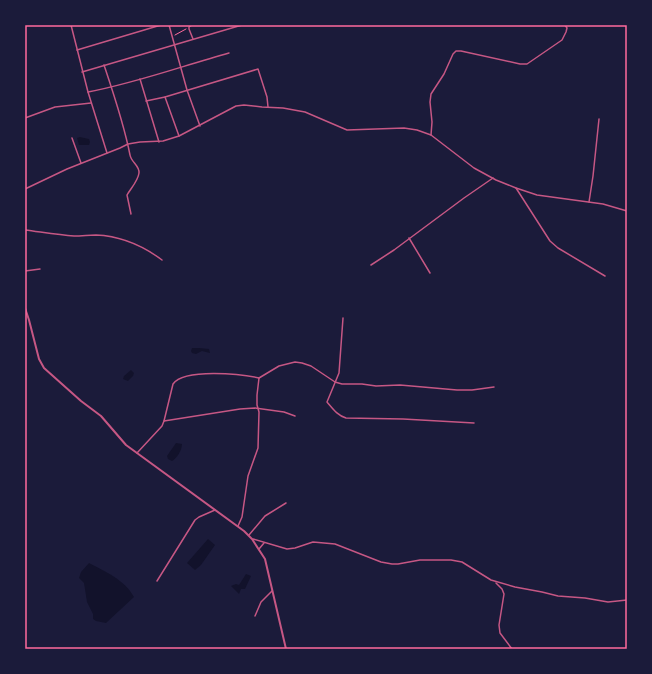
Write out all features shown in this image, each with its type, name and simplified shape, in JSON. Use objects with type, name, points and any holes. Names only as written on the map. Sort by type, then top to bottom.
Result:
[{"type":"street","points":[[71,25],[82,72],[107,153]]},
{"type":"street","points":[[77,50],[161,25]]},
{"type":"street","points":[[169,25],[187,90],[200,126]]},
{"type":"street","points":[[192,25],[189,29],[194,39]]},
{"type":"street","points":[[82,72],[242,25]]},
{"type":"street","points":[[431,135],[431,94],[456,51],[520,64],[527,64],[562,40],[567,28],[565,25]]},
{"type":"street","points":[[88,92],[112,87],[229,52]]},
{"type":"street","points":[[104,65],[112,87],[131,159],[138,167],[139,171],[136,180],[127,195],[131,214]]},
{"type":"street","points":[[146,101],[165,97],[258,70],[267,97],[268,107]]},
{"type":"street","points":[[140,79],[159,142]]},
{"type":"street","points":[[165,97],[179,136]]},
{"type":"street","points":[[25,118],[55,107],[91,103]]},
{"type":"street","points":[[25,189],[67,169],[128,144],[140,142],[159,142],[179,136],[236,106],[244,105],[283,108],[305,112],[347,130],[404,128],[417,130],[431,135],[465,163],[516,188],[537,195],[603,204],[627,211]]},
{"type":"street","points":[[589,202],[598,119]]},
{"type":"street","points":[[72,138],[81,163]]},
{"type":"street","points":[[371,265],[493,178]]},
{"type":"street","points":[[516,188],[550,241],[558,248],[605,276]]},
{"type":"street","points":[[25,230],[76,236],[114,236],[148,249],[162,260]]},
{"type":"street","points":[[409,238],[430,273]]},
{"type":"street","points":[[25,271],[40,269]]},
{"type":"street","points":[[25,308],[28,314],[38,359],[44,368],[81,402],[101,416],[126,445],[238,526],[252,539],[265,559],[286,649]]},
{"type":"street","points":[[343,318],[339,373],[327,402],[334,411],[346,418],[390,418],[474,423]]},
{"type":"street","points":[[137,453],[162,426],[173,384],[176,380],[201,373],[248,375],[259,378],[279,366],[295,362],[311,366],[334,382],[342,384],[376,386],[400,385],[457,390],[472,390],[494,387]]},
{"type":"street","points":[[238,526],[242,517],[248,476],[258,448],[257,395],[259,378]]},
{"type":"street","points":[[164,421],[240,409],[258,409],[284,412],[295,416]]},
{"type":"street","points":[[249,536],[265,516],[286,503]]},
{"type":"street","points":[[157,581],[195,520],[215,510]]},
{"type":"street","points":[[252,539],[287,549],[313,542],[335,544],[381,562],[398,564],[420,560],[451,560],[462,562],[495,581],[515,587],[558,596],[585,598],[608,602],[627,600]]},
{"type":"street","points":[[259,549],[264,543]]},
{"type":"street","points":[[495,581],[502,589],[504,594],[499,625],[500,633],[512,649]]},
{"type":"street","points":[[255,616],[261,602],[272,591]]},
{"type":"path","points":[[173,36],[190,27]]},
{"type":"shaded area","points":[[80,137],[89,139],[89,145],[79,145],[77,138]]},
{"type":"shaded area","points":[[192,348],[209,349],[210,353],[202,351],[196,354],[192,353]]},
{"type":"shaded area","points":[[131,370],[134,373],[133,376],[128,381],[123,379],[124,376]]},
{"type":"shaded area","points":[[176,443],[182,444],[182,446],[179,454],[172,461],[168,459],[167,456]]},
{"type":"shaded area","points":[[208,539],[215,545],[201,565],[195,570],[187,563]]},
{"type":"shaded area","points":[[89,563],[120,581],[126,586],[134,597],[106,623],[93,619],[93,614],[87,602],[84,583],[79,578],[81,572]]},
{"type":"shaded area","points":[[246,574],[251,576],[245,589],[241,589],[239,594],[231,586],[236,584],[239,585]]}]
